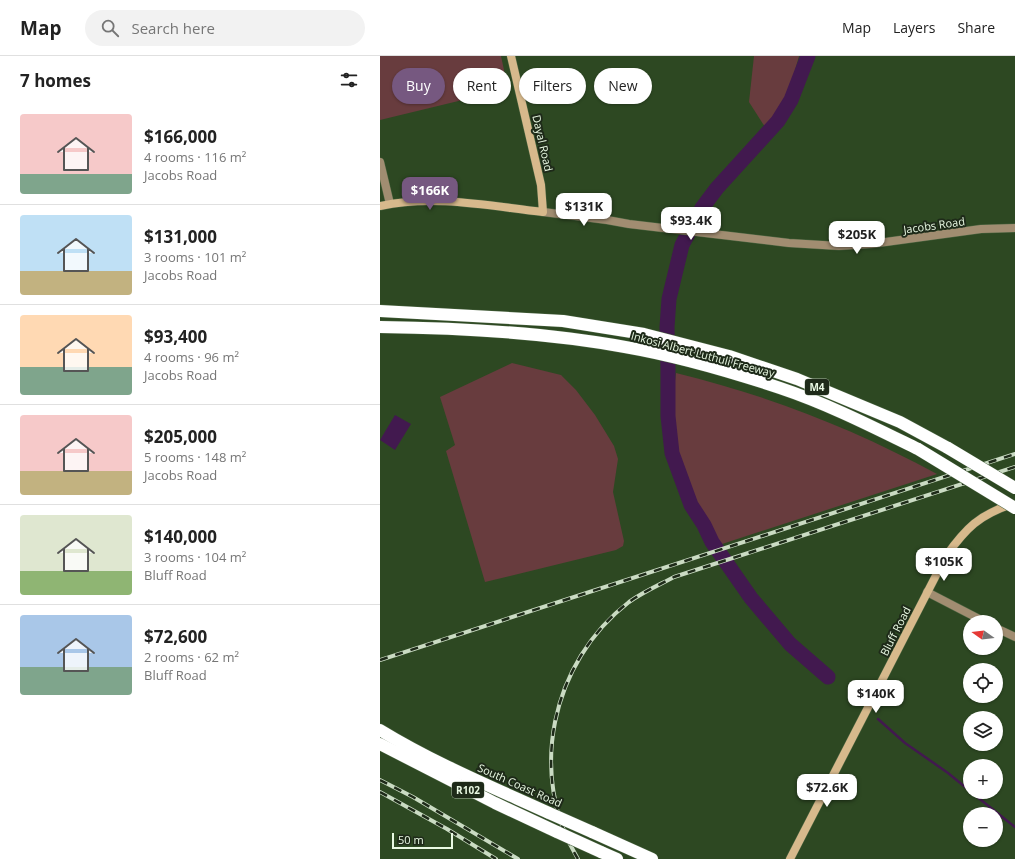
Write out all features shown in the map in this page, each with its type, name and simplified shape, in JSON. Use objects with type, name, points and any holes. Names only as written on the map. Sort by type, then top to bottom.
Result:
[{"type":"highway","name":"Inkosi Albert Luthuli Freeway","points":[[380,309],[405,312],[562,321],[644,334],[680,342],[729,356],[797,379],[900,422],[948,448],[1015,488]]},
{"type":"highway","name":"Inkosi Albert Luthuli Freeway","points":[[380,327],[483,331],[561,337],[625,347],[679,359],[780,388],[828,407],[918,449],[1015,508]]},
{"type":"highway","name":"South Coast Road","points":[[380,730],[444,765],[652,859]]},
{"type":"highway","name":"R102","points":[[380,744],[495,804],[617,859]]},
{"type":"main road","name":"Dayal Road","points":[[511,56],[541,185],[543,212]]},
{"type":"main road","name":"Jacobs Road","points":[[380,206],[410,201],[448,201],[543,212]]},
{"type":"main road","name":"Bluff Road","points":[[790,859],[946,556],[957,540],[968,528],[981,518],[1015,503]]},
{"type":"street","points":[[380,162],[390,204]]},
{"type":"street","name":"Jacobs Road","points":[[543,212],[789,243],[839,246],[886,242],[981,229],[1015,228]]},
{"type":"street","points":[[927,592],[971,615]]},
{"type":"street","points":[[1003,631],[1015,637]]},
{"type":"shaded area","points":[[380,56],[501,56],[504,68],[453,68],[453,102],[380,120]]},
{"type":"shaded area","points":[[754,56],[799,56],[790,88],[779,109],[765,127],[749,102]]},
{"type":"shaded area","points":[[512,363],[561,375],[576,390],[595,415],[614,446],[618,459],[613,492],[624,541],[623,546],[616,550],[485,582],[446,451],[455,445],[440,397]]},
{"type":"shaded area","points":[[676,373],[744,392],[810,415],[874,442],[937,474],[719,545],[696,500],[679,452],[673,419],[673,396]]},
{"type":"shaded area","points":[[395,415],[411,424],[395,450],[380,440]]},
{"type":"waterway","points":[[808,56],[791,100],[778,121],[717,188],[702,208],[682,245],[669,299],[667,327],[668,416],[672,453],[691,505],[704,525],[712,542],[751,598],[790,644],[828,677]]},
{"type":"waterway","points":[[878,719],[905,743],[963,785]]},
{"type":"waterway","points":[[980,799],[1015,827]]},
{"type":"railway","points":[[380,660],[1015,454]]},
{"type":"railway","points":[[578,859],[562,826],[553,792],[551,757],[555,722],[565,688],[581,656],[602,627],[629,602],[674,577],[1015,467]]},
{"type":"railway","points":[[380,780],[413,797],[518,859]]},
{"type":"railway","points":[[380,792],[447,829],[496,859]]}]
